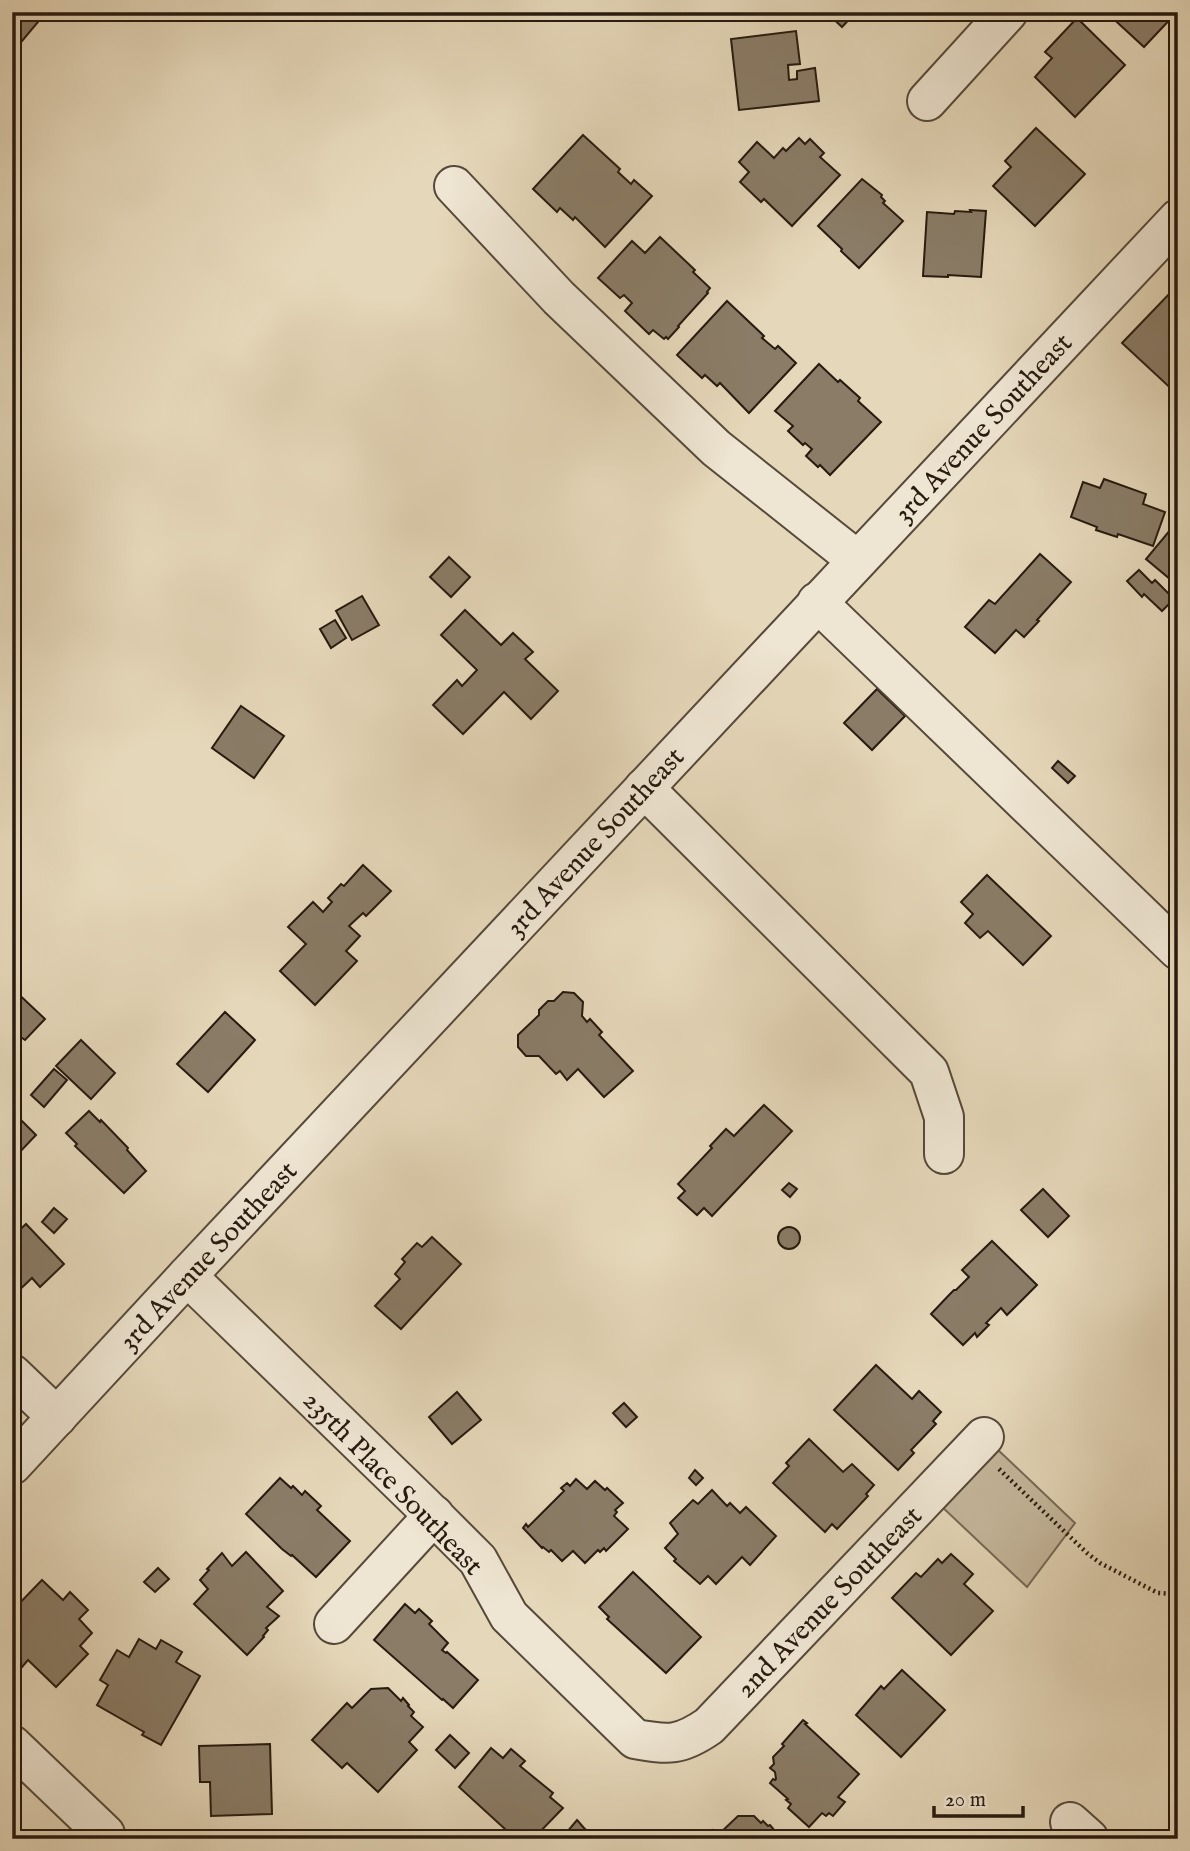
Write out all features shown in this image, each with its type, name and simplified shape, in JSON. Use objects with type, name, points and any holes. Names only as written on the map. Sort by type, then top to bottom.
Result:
[{"type":"street","points":[[927,101],[1008,12]]},
{"type":"street","points":[[454,186],[559,298],[716,448],[857,560]]},
{"type":"street","name":"3rd Avenue Southeast","points":[[12,1465],[1178,219]]},
{"type":"street","points":[[817,602],[1178,950]]},
{"type":"street","points":[[643,788],[929,1072],[944,1117],[944,1154]]},
{"type":"street","name":"235th Place Southeast","points":[[187,1276],[478,1560],[509,1616],[635,1739],[658,1743]]},
{"type":"street","points":[[12,1374],[57,1417]]},
{"type":"street","name":"2nd Avenue Southeast","points":[[658,1743],[691,1738],[709,1726],[980,1441]]},
{"type":"street","points":[[334,1624],[434,1515]]},
{"type":"street","points":[[12,1745],[105,1834]]},
{"type":"path","points":[[980,1441],[1087,1553],[1100,1563],[1158,1593],[1178,1594]]},
{"type":"shaded area","points":[[996,1448],[1075,1523],[1027,1587],[940,1505]]},
{"type":"building","points":[[12,12],[42,12],[36,19],[38,22],[12,53]]},
{"type":"building","points":[[826,12],[856,12],[842,27]]},
{"type":"building","points":[[1106,12],[1177,12],[1144,47]]},
{"type":"building","points":[[1077,18],[1125,65],[1075,117],[1035,77],[1052,58],[1045,52]]},
{"type":"building","points":[[796,31],[800,64],[788,65],[789,80],[797,79],[797,71],[815,68],[819,101],[739,110],[731,39]]},
{"type":"building","points":[[1036,128],[1085,174],[1035,226],[993,186],[1011,167],[1005,161]]},
{"type":"building","points":[[583,135],[620,169],[618,172],[631,184],[634,180],[652,196],[605,247],[575,217],[573,220],[560,208],[557,212],[533,189]]},
{"type":"building","points":[[799,138],[805,144],[810,139],[824,153],[820,157],[840,175],[792,226],[764,199],[761,202],[740,182],[749,172],[739,162],[757,142],[774,158],[783,148],[786,151]]},
{"type":"building","points":[[862,179],[882,195],[885,201],[883,203],[903,221],[859,268],[818,226]]},
{"type":"building","points":[[970,210],[986,211],[981,277],[923,276],[927,212],[954,214],[955,211],[971,212]]},
{"type":"building","points":[[660,237],[710,288],[668,339],[653,330],[649,334],[625,311],[632,303],[624,295],[620,298],[598,278],[632,241],[645,253]]},
{"type":"building","points":[[1173,290],[1178,295],[1178,395],[1122,343]]},
{"type":"building","points":[[727,301],[764,336],[762,338],[775,349],[778,346],[796,363],[749,413],[720,383],[717,386],[705,375],[702,378],[677,355]]},
{"type":"building","points":[[819,364],[860,398],[858,401],[881,422],[830,475],[806,456],[812,449],[805,443],[803,445],[788,431],[793,426],[775,411]]},
{"type":"building","points":[[1104,479],[1146,494],[1143,504],[1165,512],[1153,546],[1096,530],[1097,527],[1071,517],[1083,482],[1100,488]]},
{"type":"building","points":[[1171,529],[1178,535],[1178,570],[1170,579],[1146,559]]},
{"type":"building","points":[[1040,554],[1071,582],[1024,637],[1016,630],[995,653],[965,627],[989,600],[995,604]]},
{"type":"building","points":[[449,557],[470,577],[451,597],[430,577]]},
{"type":"building","points":[[1139,570],[1152,583],[1155,580],[1174,599],[1162,611],[1144,594],[1142,597],[1127,581]]},
{"type":"building","points":[[362,596],[379,625],[352,640],[336,611]]},
{"type":"building","points":[[465,610],[501,645],[513,633],[533,652],[525,659],[558,691],[531,719],[504,692],[463,734],[433,705],[457,680],[462,686],[477,670],[441,635]]},
{"type":"building","points":[[335,620],[346,638],[331,648],[320,629]]},
{"type":"building","points":[[877,689],[905,716],[872,750],[844,723]]},
{"type":"building","points":[[241,706],[284,736],[254,778],[212,748]]},
{"type":"building","points":[[1058,761],[1075,776],[1068,783],[1052,768]]},
{"type":"building","points":[[363,865],[391,891],[366,916],[363,913],[349,926],[360,936],[346,951],[357,961],[315,1005],[280,971],[306,944],[288,927],[313,902],[323,912],[332,902],[328,898],[341,884],[344,886]]},
{"type":"building","points":[[987,875],[1051,936],[1023,965],[988,931],[980,938],[965,923],[973,914],[961,902]]},
{"type":"building","points":[[12,988],[45,1019],[25,1040],[12,1031]]},
{"type":"building","points":[[563,992],[574,993],[583,1002],[582,1016],[587,1022],[590,1019],[602,1032],[599,1035],[633,1071],[604,1097],[578,1069],[567,1080],[560,1071],[556,1074],[539,1056],[526,1056],[518,1047],[518,1035],[539,1015],[539,1010],[548,1001],[554,1001]]},
{"type":"building","points":[[225,1012],[255,1040],[208,1092],[177,1064]]},
{"type":"building","points":[[81,1040],[115,1073],[91,1099],[56,1066]]},
{"type":"building","points":[[54,1069],[67,1080],[44,1107],[31,1095]]},
{"type":"building","points":[[764,1105],[792,1131],[712,1216],[704,1208],[697,1215],[678,1198],[685,1191],[678,1184],[726,1129],[734,1136]]},
{"type":"building","points":[[12,1111],[36,1135],[18,1154],[12,1149]]},
{"type":"building","points":[[89,1111],[128,1148],[146,1171],[124,1193],[75,1146],[77,1144],[66,1133]]},
{"type":"building","points":[[789,1183],[797,1189],[790,1197],[782,1190]]},
{"type":"building","points":[[1043,1189],[1069,1216],[1048,1237],[1021,1210]]},
{"type":"building","points":[[54,1208],[67,1219],[54,1233],[42,1222]]},
{"type":"building","points":[[26,1224],[64,1264],[40,1287],[32,1278],[12,1297],[12,1237]]},
{"type":"building","points":[[789,1227],[797,1230],[800,1238],[797,1246],[789,1249],[781,1246],[778,1238],[781,1230]]},
{"type":"building","points":[[432,1237],[461,1264],[401,1329],[375,1306],[400,1279],[395,1274],[405,1262],[402,1259],[417,1243],[422,1247]]},
{"type":"building","points":[[992,1241],[1037,1285],[1007,1315],[1001,1308],[977,1337],[975,1333],[963,1345],[931,1314],[969,1277],[962,1270]]},
{"type":"building","points":[[876,1365],[912,1399],[919,1391],[941,1412],[933,1421],[936,1424],[911,1450],[914,1453],[898,1470],[834,1410]]},
{"type":"building","points":[[457,1392],[481,1420],[452,1444],[429,1417]]},
{"type":"building","points":[[624,1403],[637,1417],[626,1427],[613,1413]]},
{"type":"building","points":[[809,1439],[843,1472],[852,1464],[874,1485],[866,1494],[868,1496],[837,1529],[832,1524],[825,1532],[773,1483],[789,1466],[786,1463]]},
{"type":"building","points":[[695,1470],[703,1478],[696,1485],[689,1478]]},
{"type":"building","points":[[280,1478],[302,1495],[305,1491],[321,1506],[317,1510],[350,1541],[316,1577],[246,1514]]},
{"type":"building","points":[[576,1479],[587,1489],[595,1481],[623,1503],[615,1510],[617,1512],[614,1516],[628,1529],[606,1551],[604,1548],[600,1552],[598,1550],[585,1563],[573,1551],[562,1561],[551,1550],[549,1552],[542,1548],[523,1528],[526,1524],[528,1527],[564,1491],[561,1488],[567,1483],[570,1486]]},
{"type":"building","points":[[712,1490],[727,1506],[730,1503],[740,1513],[746,1507],[776,1536],[750,1565],[742,1557],[716,1584],[708,1576],[700,1584],[674,1561],[676,1559],[665,1548],[678,1534],[670,1523],[693,1500],[698,1504]]},
{"type":"building","points":[[246,1552],[283,1591],[267,1607],[279,1616],[266,1628],[268,1630],[264,1637],[247,1655],[194,1604],[208,1589],[200,1580],[222,1553],[232,1566]]},
{"type":"building","points":[[951,1554],[973,1574],[964,1584],[993,1611],[951,1655],[892,1598],[916,1573],[921,1577],[938,1559],[942,1563]]},
{"type":"building","points":[[158,1568],[169,1579],[155,1592],[144,1582]]},
{"type":"building","points":[[633,1572],[701,1637],[666,1673],[607,1619],[609,1617],[599,1607]]},
{"type":"building","points":[[42,1580],[63,1600],[70,1592],[88,1610],[79,1619],[92,1633],[80,1646],[88,1654],[56,1687],[28,1660],[22,1667],[12,1658],[12,1611]]},
{"type":"building","points":[[405,1604],[415,1613],[419,1609],[432,1621],[429,1624],[448,1643],[442,1650],[478,1680],[453,1708],[374,1640]]},
{"type":"building","points":[[139,1639],[156,1649],[161,1640],[182,1652],[176,1662],[200,1676],[161,1745],[97,1705],[108,1685],[100,1680],[117,1650],[129,1657]]},
{"type":"building","points":[[902,1670],[945,1710],[901,1757],[856,1715],[881,1686],[884,1689]]},
{"type":"building","points":[[388,1688],[401,1701],[403,1698],[414,1712],[411,1716],[423,1727],[409,1742],[417,1750],[378,1792],[347,1763],[342,1768],[312,1740],[347,1703],[352,1708],[371,1689]]},
{"type":"building","points":[[803,1720],[859,1774],[838,1797],[845,1802],[833,1816],[822,1813],[809,1827],[788,1808],[791,1804],[786,1800],[788,1799],[770,1783],[776,1779],[775,1772],[770,1768],[774,1764],[773,1757]]},
{"type":"building","points":[[450,1735],[469,1753],[455,1768],[436,1750]]},
{"type":"building","points":[[270,1744],[272,1814],[211,1816],[210,1782],[200,1782],[199,1746]]},
{"type":"building","points":[[491,1748],[503,1758],[511,1749],[525,1761],[520,1766],[553,1793],[550,1797],[563,1808],[533,1839],[516,1839],[459,1787]]},
{"type":"building","points":[[738,1816],[754,1816],[761,1823],[763,1821],[770,1825],[779,1839],[704,1839],[713,1830],[718,1835]]},
{"type":"building","points":[[577,1820],[584,1828],[596,1839],[561,1839]]},
{"type":"building","points":[[216,1833],[302,1833],[302,1839],[216,1839]]}]
